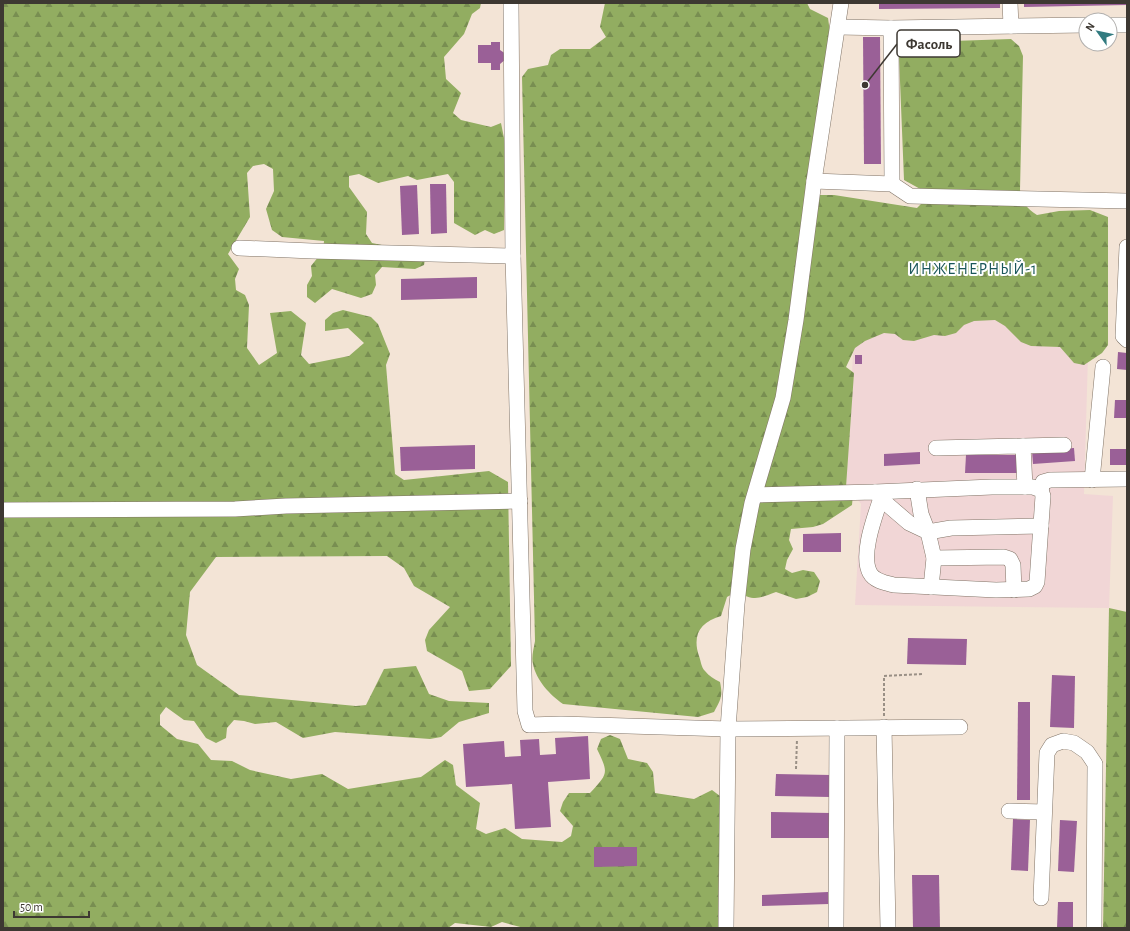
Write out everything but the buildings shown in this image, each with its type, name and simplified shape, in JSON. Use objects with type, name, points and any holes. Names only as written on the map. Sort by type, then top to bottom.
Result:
[{"type":"street","points":[[511,3],[513,256],[517,438],[525,711],[529,725],[561,724],[728,729],[960,727]]},
{"type":"street","points":[[726,928],[728,729],[737,604],[743,550],[752,503],[783,398],[796,320],[814,181],[841,3]]},
{"type":"street","points":[[1010,3],[1011,26]]},
{"type":"street","points":[[838,28],[1078,25]]},
{"type":"street","points":[[891,28],[892,184]]},
{"type":"street","points":[[814,181],[892,184],[910,196],[1127,201]]},
{"type":"street","points":[[1127,247],[1123,336],[1127,340]]},
{"type":"street","points":[[239,248],[513,256]]},
{"type":"street","points":[[1092,480],[1103,367]]},
{"type":"street","points":[[936,448],[1064,445]]},
{"type":"street","points":[[1023,446],[1025,487]]},
{"type":"street","points":[[878,495],[868,538],[867,564],[870,574],[878,580],[894,585],[996,590],[1029,590],[1035,586],[1036,582],[1043,496],[1041,490],[1043,482],[1127,479]]},
{"type":"street","points":[[755,495],[878,495],[918,489],[992,487],[1033,487],[1041,490]]},
{"type":"street","points":[[918,489],[921,514],[928,532],[934,558],[931,587]]},
{"type":"street","points":[[878,495],[910,523],[928,532],[951,528],[1041,526]]},
{"type":"street","points":[[3,510],[236,509],[286,506],[520,501]]},
{"type":"street","points":[[934,558],[1004,557],[1010,559],[1013,565],[1014,590]]},
{"type":"street","points":[[884,727],[888,928]]},
{"type":"street","points":[[836,928],[837,728]]},
{"type":"street","points":[[1042,898],[1047,753],[1052,745],[1063,741],[1074,743],[1087,752],[1095,764],[1094,928]]},
{"type":"street","points":[[1008,811],[1044,812]]},
{"type":"path","points":[[884,727],[884,676],[922,674]]},
{"type":"path","points":[[796,769],[797,728]]},
{"type":"shaded area","points":[[855,316],[1089,321],[1084,494],[1113,496],[1109,608],[855,605],[861,504],[846,485]]},
{"type":"green space","points":[[3,3],[481,3],[480,8],[472,14],[464,34],[444,57],[446,79],[461,93],[453,113],[461,120],[491,127],[501,123],[505,143],[504,230],[494,234],[485,230],[475,235],[454,223],[454,182],[448,174],[417,180],[408,176],[378,183],[359,174],[349,176],[349,187],[367,212],[366,234],[372,243],[426,254],[424,265],[415,269],[382,267],[375,275],[376,285],[372,294],[361,298],[332,289],[315,303],[307,297],[307,285],[312,276],[311,266],[323,251],[324,241],[282,237],[272,230],[266,209],[274,191],[273,169],[264,164],[253,166],[247,173],[250,217],[228,254],[239,269],[235,279],[236,290],[245,295],[249,305],[247,348],[259,365],[277,353],[270,313],[291,311],[306,323],[301,355],[309,364],[349,356],[364,343],[348,328],[325,331],[325,320],[333,313],[343,310],[371,317],[378,324],[390,354],[386,365],[395,474],[404,480],[489,471],[508,482],[511,666],[490,689],[469,691],[462,671],[427,651],[425,640],[429,630],[450,607],[414,586],[404,568],[387,556],[216,557],[190,592],[186,635],[197,665],[239,695],[356,706],[366,705],[384,669],[416,666],[429,694],[449,701],[489,703],[489,713],[459,722],[441,737],[430,739],[335,732],[303,738],[276,722],[255,724],[234,720],[227,728],[226,738],[216,743],[206,738],[194,721],[184,720],[166,707],[160,715],[160,725],[177,739],[198,744],[211,760],[232,761],[250,770],[291,779],[322,774],[348,789],[421,777],[445,760],[453,765],[456,785],[480,803],[476,829],[486,834],[505,828],[522,839],[562,842],[571,836],[573,826],[560,811],[563,802],[569,793],[590,793],[603,777],[605,773],[604,764],[597,749],[601,739],[610,735],[620,739],[628,759],[647,763],[653,772],[655,793],[694,799],[712,790],[720,796],[718,928],[524,928],[502,922],[491,927],[455,923],[448,928],[3,928]]},
{"type":"green space","points":[[605,3],[807,3],[810,9],[828,18],[831,39],[805,190],[813,195],[834,195],[917,208],[925,200],[922,190],[904,180],[899,56],[903,47],[923,42],[1011,39],[1019,46],[1023,56],[1020,190],[1024,202],[1030,210],[1037,215],[1059,211],[1090,210],[1108,217],[1108,345],[1102,353],[1084,365],[1074,363],[1060,347],[1031,346],[1021,342],[1005,326],[995,320],[974,321],[964,325],[956,333],[945,336],[934,335],[914,341],[903,340],[895,334],[884,333],[865,341],[855,348],[846,367],[854,373],[846,487],[853,494],[852,505],[823,524],[813,527],[791,529],[789,540],[793,549],[787,560],[785,569],[792,573],[803,570],[814,572],[820,581],[817,592],[807,597],[796,599],[776,592],[752,598],[736,592],[727,597],[721,616],[703,626],[697,636],[697,648],[703,668],[710,676],[720,682],[721,691],[720,700],[714,712],[698,717],[563,704],[549,692],[540,681],[532,661],[535,641],[522,77],[528,69],[548,65],[551,55],[560,49],[590,49],[606,37],[600,27]]},
{"type":"green space","points":[[1109,608],[1127,612],[1127,928],[1103,928]]},
{"type":"place","name":"Фасоль","points":[[865,85]]},
{"type":"district","name":"ИНЖЕНЕРНЫЙ-1","points":[[973,269]]}]
